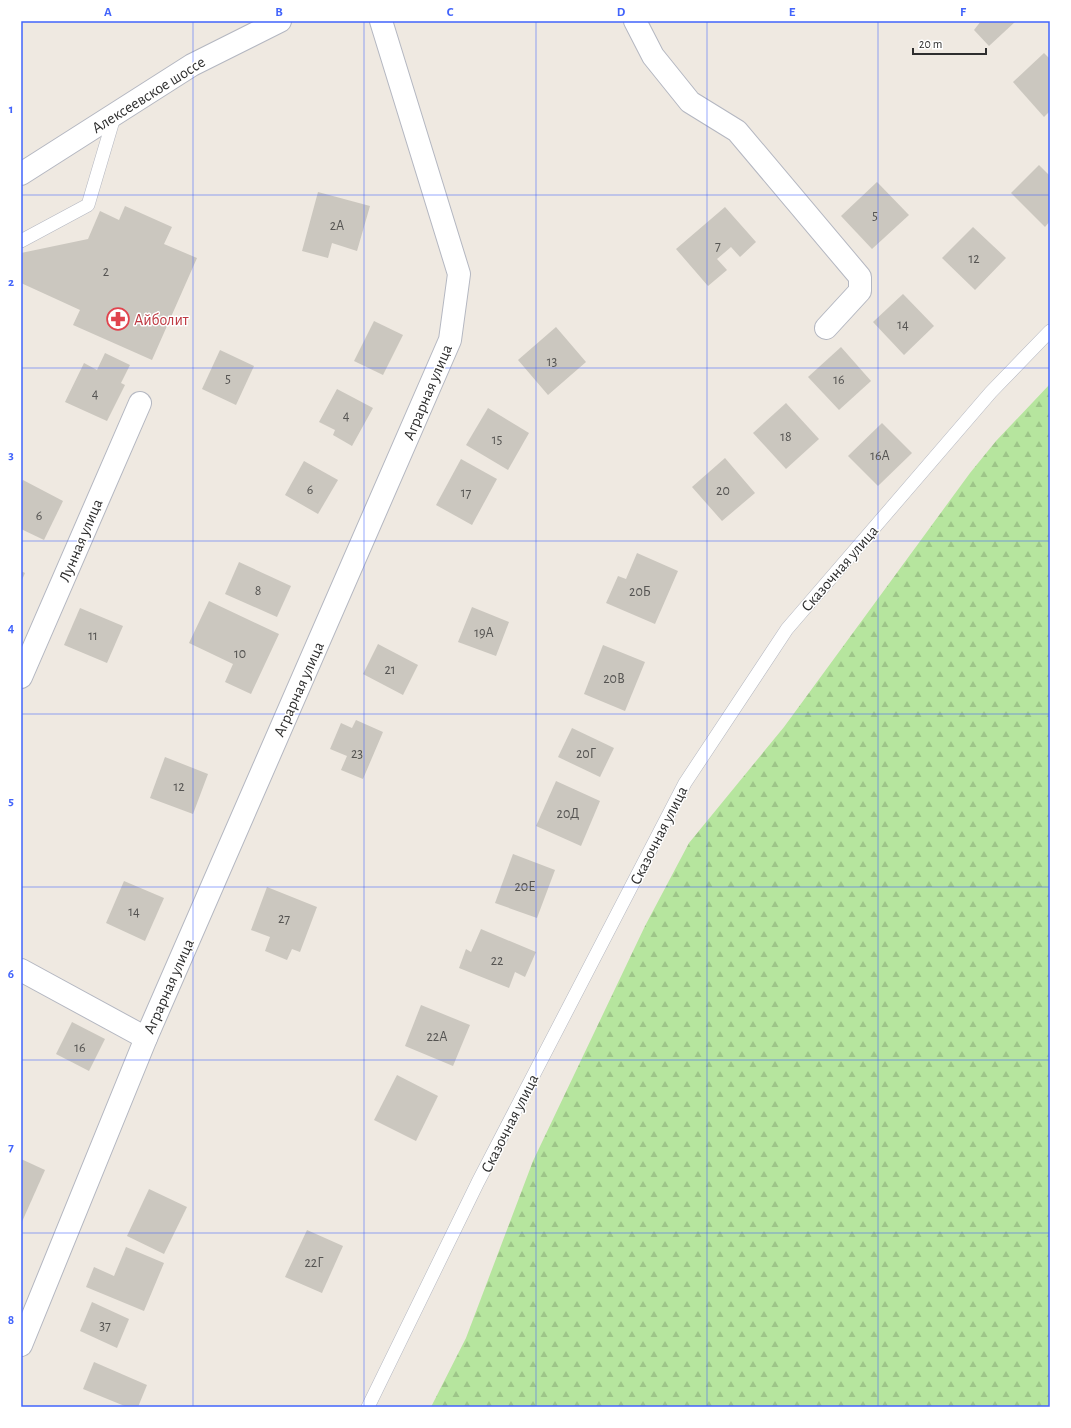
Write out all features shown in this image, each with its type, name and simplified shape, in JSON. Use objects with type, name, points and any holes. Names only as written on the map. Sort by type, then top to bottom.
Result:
[{"type":"street","name":"Алексеевское шоссе","points":[[21,174],[192,65],[280,21]]},
{"type":"street","name":"Аграрная улица","points":[[21,1345],[146,1038],[450,340],[459,274],[381,21]]},
{"type":"street","points":[[635,21],[653,56],[690,102],[737,131],[860,277],[860,291],[826,328]]},
{"type":"street","name":"Лунная улица","points":[[21,678],[140,402]]},
{"type":"street","points":[[21,970],[146,1038]]},
{"type":"lane","points":[[21,241],[88,205],[115,114]]},
{"type":"lane","name":"Сказочная улица","points":[[368,1407],[478,1182],[685,783],[787,629],[991,392],[1050,331]]},
{"type":"green space","points":[[1050,384],[1050,1407],[431,1407],[466,1338],[533,1161],[645,926],[689,843],[784,727],[970,473],[996,441]]},
{"type":"building","points":[[981,21],[1016,21],[989,46],[974,30]]},
{"type":"building","points":[[1044,53],[1050,59],[1050,111],[1044,117],[1013,82]]},
{"type":"building","points":[[1039,165],[1050,176],[1050,221],[1045,227],[1011,193]]},
{"type":"building","points":[[877,182],[909,215],[872,249],[841,216]]},
{"type":"building","points":[[318,192],[370,206],[357,251],[332,243],[328,258],[302,251]]},
{"type":"building","points":[[125,206],[172,227],[164,244],[197,258],[152,360],[73,325],[80,310],[21,283],[21,253],[88,239],[100,211],[119,220]]},
{"type":"building","points":[[725,207],[756,242],[740,257],[731,247],[717,259],[727,270],[708,286],[676,249]]},
{"type":"building","points":[[973,227],[1006,258],[975,290],[942,258]]},
{"type":"building","points":[[903,294],[934,326],[904,355],[873,322]]},
{"type":"building","points":[[374,321],[403,335],[383,375],[354,361]]},
{"type":"building","points":[[556,327],[586,362],[548,395],[518,360]]},
{"type":"building","points":[[841,347],[871,381],[839,410],[808,377]]},
{"type":"building","points":[[220,350],[254,366],[236,405],[202,389]]},
{"type":"building","points":[[105,353],[130,365],[121,383],[125,385],[107,421],[65,402],[84,363],[97,370]]},
{"type":"building","points":[[337,389],[373,408],[352,446],[333,435],[335,430],[319,422]]},
{"type":"building","points":[[786,403],[819,439],[786,469],[753,433]]},
{"type":"building","points":[[488,408],[529,433],[508,470],[466,445]]},
{"type":"building","points":[[882,423],[912,453],[878,486],[848,456]]},
{"type":"building","points":[[725,458],[755,493],[722,521],[692,487]]},
{"type":"building","points":[[461,459],[497,479],[472,525],[436,505]]},
{"type":"building","points":[[304,461],[338,480],[318,514],[285,495]]},
{"type":"building","points":[[23,480],[63,501],[44,540],[21,529],[21,485]]},
{"type":"building","points":[[637,553],[678,571],[655,624],[606,603],[618,576],[626,579]]},
{"type":"building","points":[[239,562],[291,586],[277,617],[225,594]]},
{"type":"building","points":[[21,571],[25,573],[21,582]]},
{"type":"building","points":[[209,601],[279,634],[251,694],[225,682],[233,664],[189,643]]},
{"type":"building","points":[[472,607],[509,622],[496,656],[458,642]]},
{"type":"building","points":[[80,608],[123,626],[107,663],[64,645]]},
{"type":"building","points":[[378,644],[418,665],[403,695],[363,674]]},
{"type":"building","points":[[603,645],[645,662],[625,711],[584,694]]},
{"type":"building","points":[[356,720],[383,732],[363,779],[341,770],[347,756],[330,749],[341,723],[352,728]]},
{"type":"building","points":[[572,728],[614,748],[600,777],[558,757]]},
{"type":"building","points":[[165,757],[208,774],[193,814],[150,798]]},
{"type":"building","points":[[556,781],[600,801],[581,846],[536,826]]},
{"type":"building","points":[[513,854],[555,870],[537,918],[495,903]]},
{"type":"building","points":[[124,881],[164,898],[145,941],[106,923]]},
{"type":"building","points":[[267,887],[317,907],[300,952],[292,949],[287,960],[265,951],[270,937],[251,930]]},
{"type":"building","points":[[481,929],[536,952],[525,977],[515,972],[509,988],[459,968],[466,949],[471,952]]},
{"type":"building","points":[[421,1005],[470,1025],[453,1066],[405,1046]]},
{"type":"building","points":[[72,1022],[105,1039],[89,1071],[56,1054]]},
{"type":"building","points":[[397,1075],[438,1096],[416,1141],[374,1120]]},
{"type":"building","points":[[21,1159],[45,1170],[21,1224]]},
{"type":"building","points":[[149,1189],[187,1207],[164,1254],[127,1236]]},
{"type":"building","points":[[307,1230],[343,1246],[322,1293],[285,1277]]},
{"type":"building","points":[[126,1247],[164,1263],[144,1311],[86,1287],[94,1267],[114,1276]]},
{"type":"building","points":[[92,1302],[129,1319],[117,1348],[80,1331]]},
{"type":"building","points":[[94,1362],[147,1385],[138,1407],[127,1407],[83,1389]]},
{"type":"place","name":"Айболит","points":[[118,319]]}]
